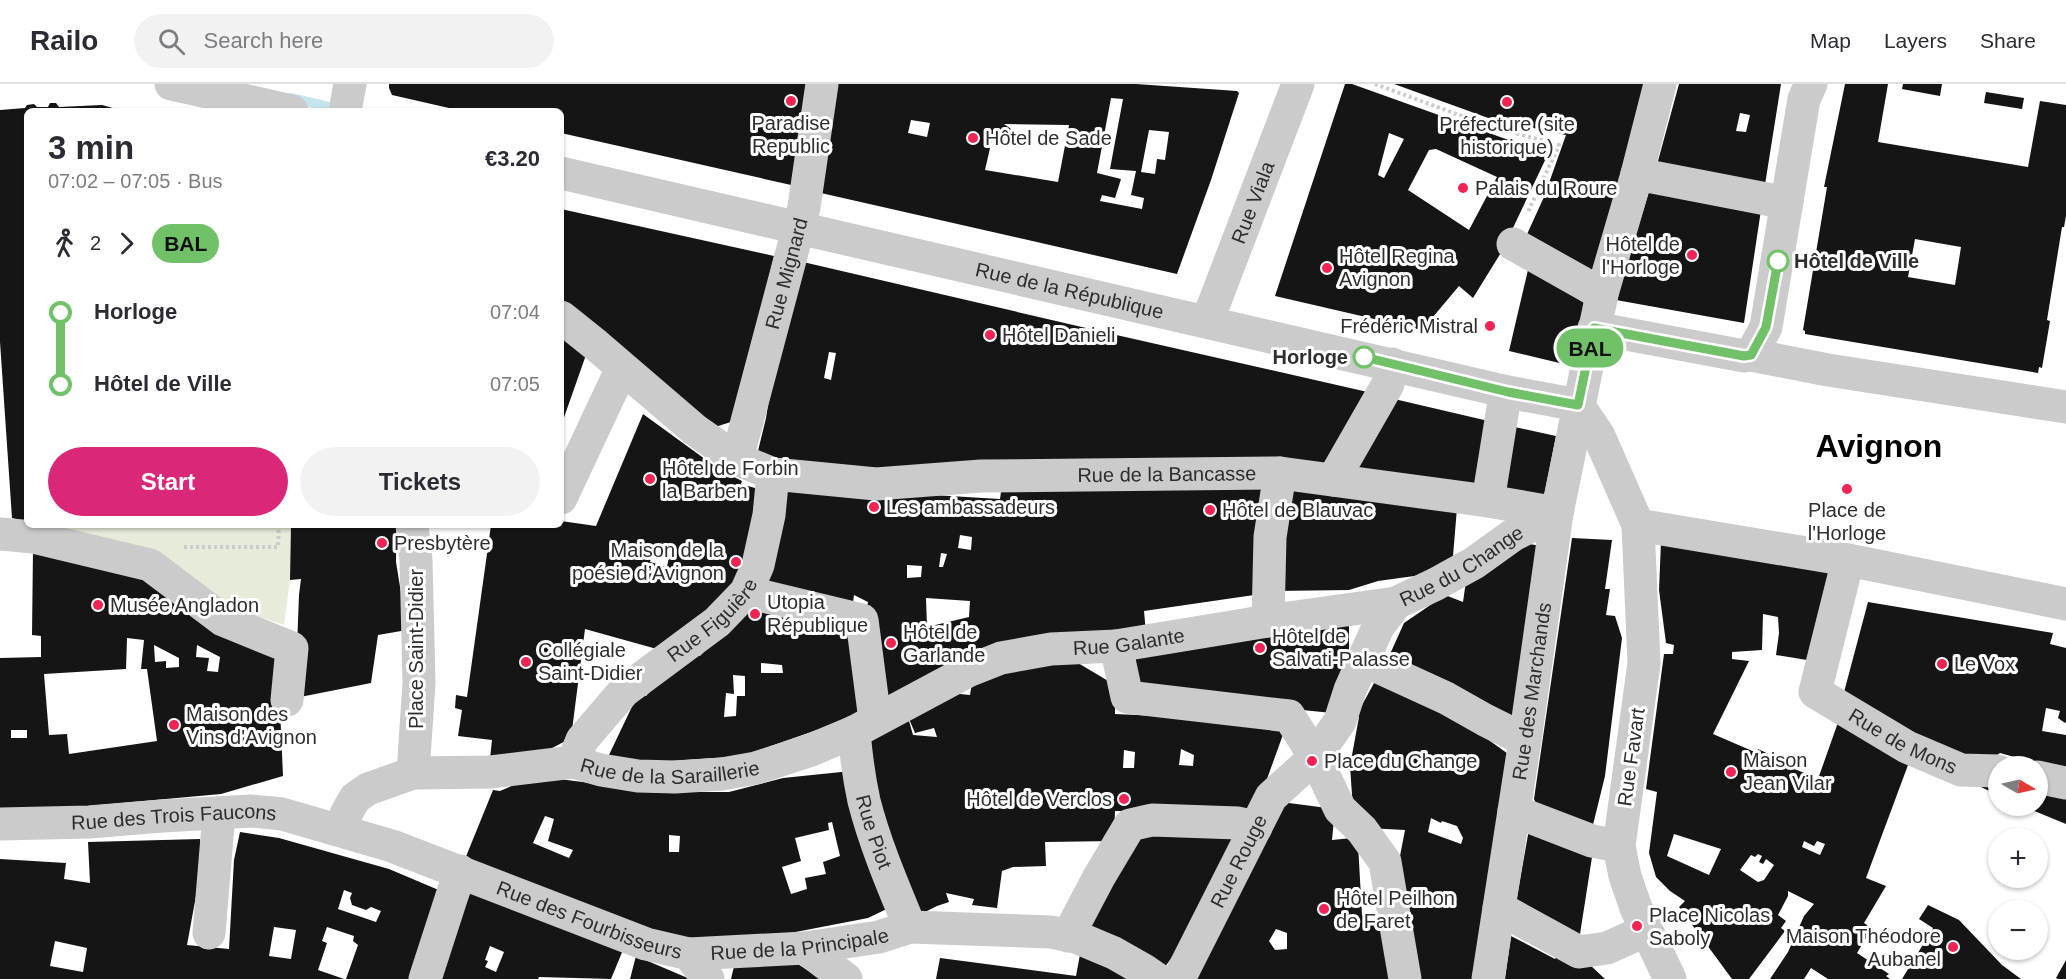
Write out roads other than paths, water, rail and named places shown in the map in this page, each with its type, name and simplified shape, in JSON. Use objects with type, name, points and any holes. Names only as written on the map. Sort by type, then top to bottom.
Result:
[{"type":"street","points":[[171,84],[279,108]]},
{"type":"street","points":[[346,108],[350,84]]},
{"type":"street","name":"Rue Mignard","points":[[737,459],[799,228],[822,84]]},
{"type":"street","name":"Rue Viala","points":[[1207,322],[1298,84]]},
{"type":"street","points":[[1660,84],[1602,294],[1578,405],[1599,436],[1638,525],[1846,570],[2066,604]]},
{"type":"street","points":[[1594,328],[1744,356],[1758,341],[1787,203],[1804,99],[1811,84]]},
{"type":"street","name":"Rue de la République","points":[[564,174],[1508,392],[1578,405]]},
{"type":"street","points":[[1637,174],[1787,203]]},
{"type":"street","points":[[1513,244],[1602,294]]},
{"type":"street","name":"Rue de la Bancasse","points":[[564,320],[695,430],[737,459],[773,474],[876,484],[981,476],[1280,473],[1488,501],[1557,513]]},
{"type":"street","points":[[1758,341],[1828,370],[2066,407]]},
{"type":"street","points":[[1334,480],[1388,384],[1392,364]]},
{"type":"street","points":[[564,492],[622,368]]},
{"type":"street","points":[[1488,501],[1503,408],[1508,392]]},
{"type":"street","name":"Rue des Marchands","points":[[1488,979],[1526,740],[1557,513],[1578,405]]},
{"type":"street","points":[[1268,621],[1270,537],[1280,473]]},
{"type":"street","name":"Rue Figuière","points":[[573,762],[582,740],[624,691],[717,622],[746,592],[758,565],[769,515],[773,474]]},
{"type":"street","name":"Rue du Change","points":[[1315,757],[1340,722],[1378,627],[1396,603],[1474,563],[1513,535],[1557,513]]},
{"type":"street","name":"Rue Favart","points":[[1638,525],[1644,663],[1619,846],[1625,876],[1636,908],[1670,979]]},
{"type":"street","name":"Place Saint-Didier","points":[[412,528],[416,560],[419,683],[413,773]]},
{"type":"street","points":[[0,534],[33,537],[150,565],[223,620],[292,648],[287,700]]},
{"type":"street","name":"Rue de Mons","points":[[1846,570],[1815,692],[1907,747],[1961,770],[1988,771]]},
{"type":"street","name":"Rue Piot","points":[[746,592],[862,620],[865,726],[858,767],[865,802],[891,880],[910,927]]},
{"type":"street","name":"Rue Galante","points":[[865,726],[968,671],[1001,658],[1051,649],[1116,646],[1396,603]]},
{"type":"street","points":[[1116,646],[1127,697],[1289,716],[1315,757],[1340,809],[1362,830],[1385,862],[1405,979]]},
{"type":"street","points":[[1363,660],[1446,698],[1526,740]]},
{"type":"street","name":"Rue de la Saraillerie","points":[[345,831],[346,814],[355,798],[368,789],[413,773],[491,772],[573,762],[601,770],[638,776],[675,777],[722,774],[756,768],[812,750],[865,726]]},
{"type":"street","name":"Rue Rouge","points":[[1179,979],[1271,797],[1315,757]]},
{"type":"street","points":[[2048,779],[2066,783]]},
{"type":"street","name":"Rue des Trois Faucons","points":[[0,824],[89,822],[251,811],[282,814],[345,831]]},
{"type":"street","points":[[1514,812],[1592,841],[1619,846]]},
{"type":"street","points":[[209,933],[219,813]]},
{"type":"street","points":[[1146,976],[1114,953],[1072,937],[1099,877],[1130,825],[1152,820],[1238,823],[1256,827]]},
{"type":"street","points":[[345,831],[460,871],[425,979]]},
{"type":"street","name":"Rue des Fourbisseurs","points":[[460,871],[699,967]]},
{"type":"street","points":[[1499,908],[1579,952],[1607,948],[1647,930]]},
{"type":"street","name":"Rue de la Principale","points":[[699,967],[879,937],[910,927],[1051,932],[1072,937]]},
{"type":"street","points":[[805,948],[846,979]]},
{"type":"waterway","points":[[291,98],[326,106]]},
{"type":"place","name":"Paradise Republic","points":[[791,101]]},
{"type":"place","name":"Préfecture (site historique)","points":[[1507,102]]},
{"type":"place","name":"Hôtel de Sade","points":[[973,138]]},
{"type":"place","name":"Palais du Roure","points":[[1463,188]]},
{"type":"place","name":"Hôtel de l'Horloge","points":[[1692,255]]},
{"type":"place","name":"Hôtel de Ville","points":[[1778,261]]},
{"type":"place","name":"Hôtel Regina Avignon","points":[[1327,268]]},
{"type":"place","name":"Frédéric Mistral","points":[[1490,326]]},
{"type":"place","name":"Hôtel Danieli","points":[[990,335]]},
{"type":"place","name":"Horloge","points":[[1364,357]]},
{"type":"place","name":"Hôtel de Forbin la Barben","points":[[650,479]]},
{"type":"place","name":"Place de l'Horloge","points":[[1847,489]]},
{"type":"place","name":"Les ambassadeurs","points":[[874,507]]},
{"type":"place","name":"Hôtel de Blauvac","points":[[1210,510]]},
{"type":"place","name":"Presbytère","points":[[382,543]]},
{"type":"place","name":"Maison de la poésie d’Avignon","points":[[736,562]]},
{"type":"place","name":"Musée Angladon","points":[[98,605]]},
{"type":"place","name":"Utopia République","points":[[755,614]]},
{"type":"place","name":"Hôtel de Garlande","points":[[891,643]]},
{"type":"place","name":"Hôtel de Salvati-Palasse","points":[[1260,648]]},
{"type":"place","name":"Collégiale Saint-Didier","points":[[526,662]]},
{"type":"place","name":"Le Vox","points":[[1942,664]]},
{"type":"place","name":"Maison des Vins d'Avignon","points":[[174,725]]},
{"type":"place","name":"Place du Change","points":[[1312,761]]},
{"type":"place","name":"Maison Jean Vilar","points":[[1731,772]]},
{"type":"place","name":"Hôtel de Verclos","points":[[1124,799]]},
{"type":"place","name":"Hôtel Peilhon de Faret","points":[[1324,909]]},
{"type":"place","name":"Place Nicolas Saboly","points":[[1637,926]]},
{"type":"place","name":"Maison Théodore Aubanel","points":[[1953,947]]},
{"type":"district","name":"Avignon","points":[[1879,446]]}]
